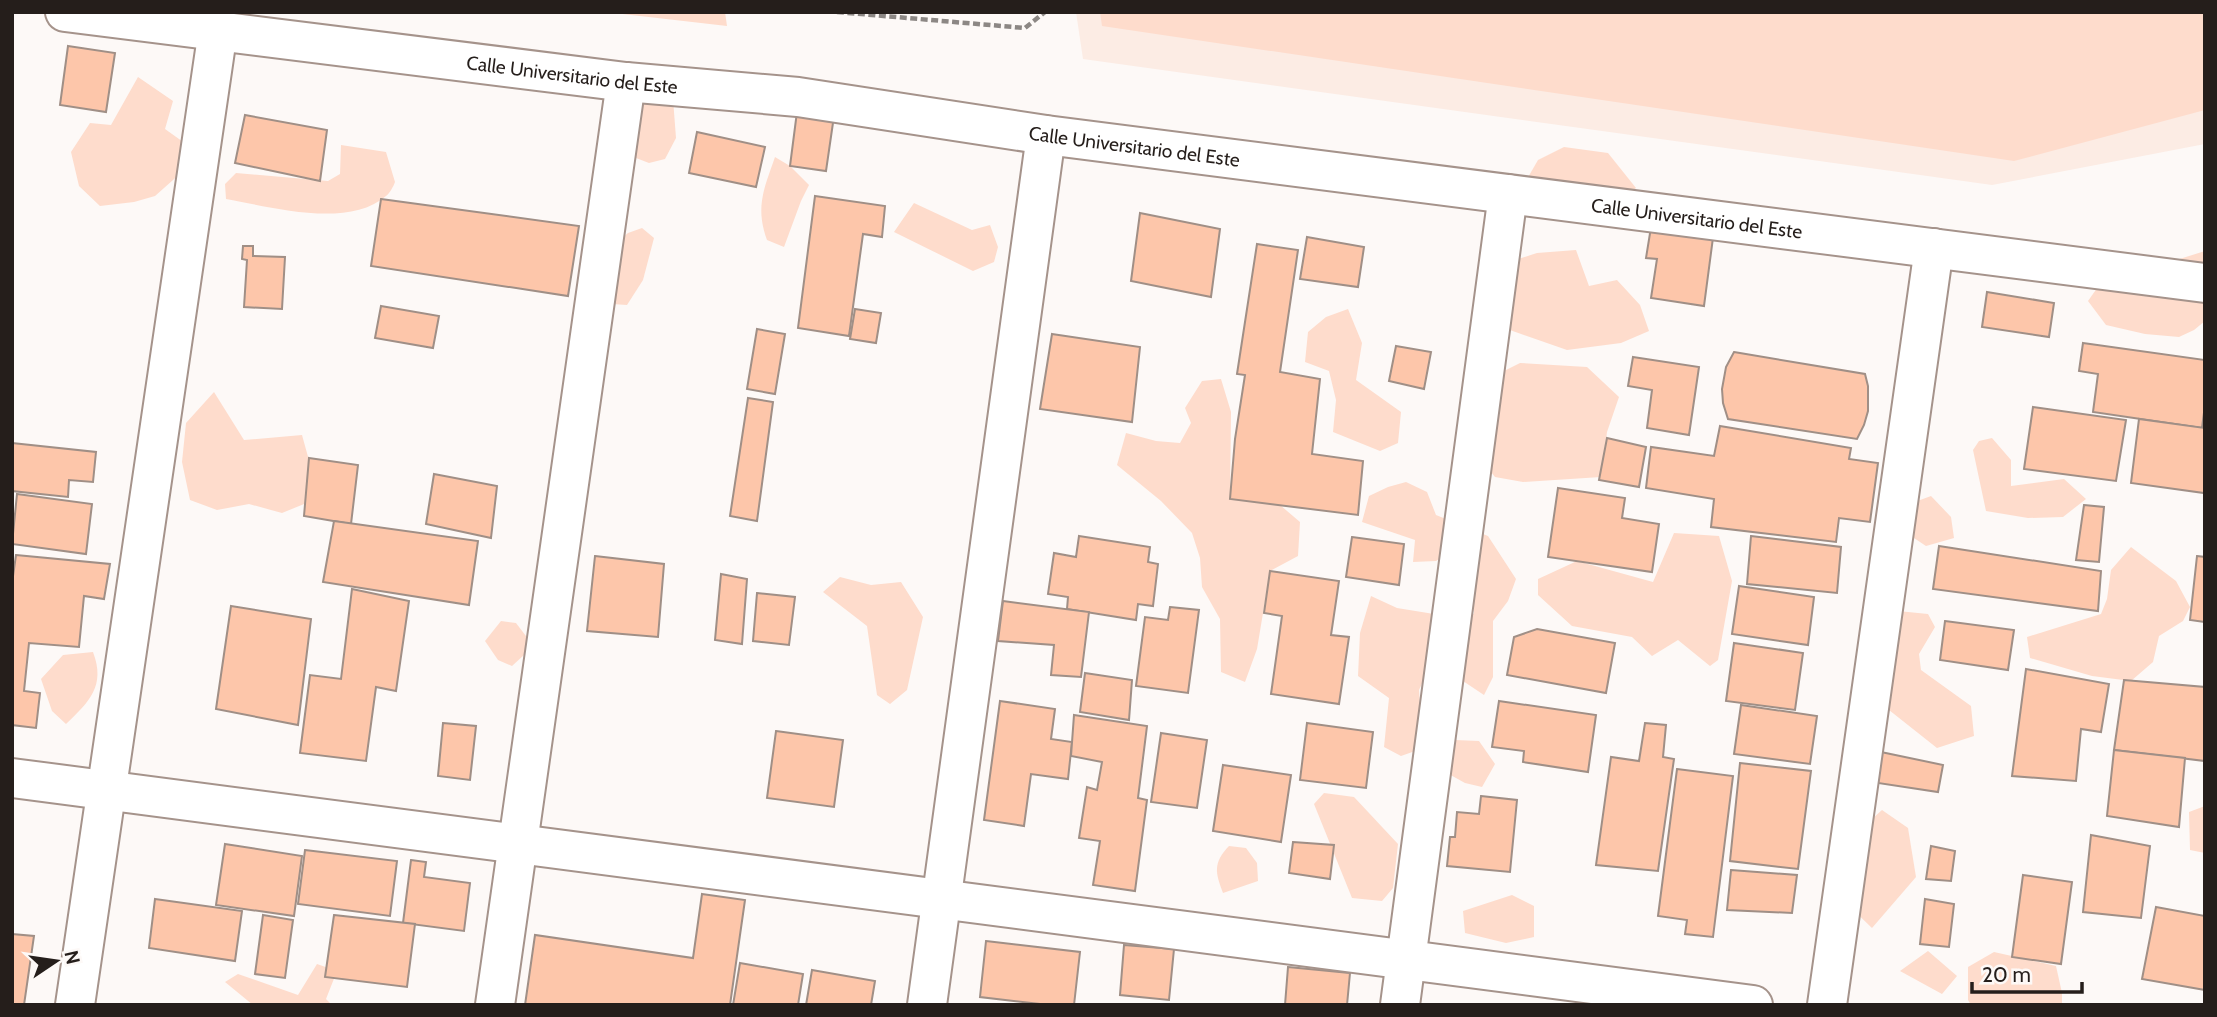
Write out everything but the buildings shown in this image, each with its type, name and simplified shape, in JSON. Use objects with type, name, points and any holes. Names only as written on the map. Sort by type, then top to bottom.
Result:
[{"type":"street","name":"Calle Universitario del Este","points":[[65,12],[626,82],[798,97],[1046,135],[2205,282]]},
{"type":"street","points":[[75,1005],[218,30]]},
{"type":"street","points":[[495,1005],[626,82]]},
{"type":"street","points":[[927,1005],[1046,135]]},
{"type":"street","points":[[1400,1005],[1508,194]]},
{"type":"street","points":[[1827,1005],[1934,248]]},
{"type":"street","points":[[12,778],[1753,1005]]},
{"type":"path","points":[[837,12],[1025,27],[1045,12]]},
{"type":"shaded area","points":[[605,12],[725,12],[727,26]]},
{"type":"shaded area","points":[[1076,12],[2205,12],[2205,144],[1992,185],[1083,59]]},
{"type":"shaded area","points":[[1100,12],[2205,12],[2205,110],[2014,161],[1102,26]]},
{"type":"shaded area","points":[[138,77],[173,101],[165,129],[186,144],[182,172],[155,196],[134,202],[100,206],[79,186],[71,152],[90,123],[111,125]]},
{"type":"shaded area","points":[[644,96],[673,99],[676,138],[665,159],[649,163],[636,158],[636,130]]},
{"type":"shaded area","points":[[341,145],[386,152],[395,182],[387,195],[370,206],[331,214],[286,210],[226,199],[225,184],[236,173],[328,181],[340,174]]},
{"type":"shaded area","points":[[1564,147],[1608,153],[1636,188],[1611,208],[1523,186],[1538,160]]},
{"type":"shaded area","points":[[775,157],[790,166],[809,185],[784,247],[767,240],[761,208]]},
{"type":"shaded area","points":[[914,203],[972,230],[990,225],[998,247],[994,262],[973,271],[894,232]]},
{"type":"shaded area","points":[[642,228],[654,238],[643,280],[627,305],[612,304],[616,243],[628,233]]},
{"type":"shaded area","points":[[1576,250],[1589,286],[1617,280],[1640,305],[1649,331],[1621,343],[1567,350],[1507,329],[1509,262],[1537,253]]},
{"type":"shaded area","points":[[2205,251],[2205,321],[2179,337],[2145,334],[2106,325],[2088,301],[2100,284]]},
{"type":"shaded area","points":[[1348,309],[1362,343],[1356,380],[1401,412],[1398,443],[1380,451],[1333,432],[1336,400],[1329,371],[1305,362],[1308,332],[1326,317]]},
{"type":"shaded area","points":[[1520,363],[1587,367],[1619,397],[1607,432],[1601,477],[1523,482],[1495,477],[1467,442],[1496,375]]},
{"type":"shaded area","points":[[1221,379],[1231,412],[1230,499],[1280,505],[1300,522],[1298,556],[1270,571],[1257,649],[1245,682],[1221,672],[1220,619],[1202,587],[1200,558],[1192,533],[1161,501],[1117,465],[1126,433],[1156,441],[1180,443],[1191,423],[1185,408],[1202,381]]},
{"type":"shaded area","points":[[214,392],[244,440],[302,435],[310,464],[309,502],[282,513],[249,504],[217,510],[190,500],[182,462],[186,423]]},
{"type":"shaded area","points":[[1992,438],[2011,460],[2011,486],[2064,479],[2086,499],[2063,517],[2028,518],[1986,511],[1973,450],[1979,441]]},
{"type":"shaded area","points":[[1406,482],[1427,492],[1436,515],[1488,536],[1516,579],[1508,601],[1493,621],[1493,677],[1484,695],[1463,681],[1457,635],[1474,613],[1469,571],[1452,551],[1436,561],[1413,562],[1415,540],[1362,522],[1369,496]]},
{"type":"shaded area","points":[[1931,496],[1951,517],[1954,538],[1926,546],[1902,530],[1912,503]]},
{"type":"shaded area","points":[[1674,533],[1719,536],[1732,581],[1718,660],[1710,666],[1678,640],[1652,656],[1632,637],[1572,626],[1538,595],[1538,579],[1577,561],[1653,582]]},
{"type":"shaded area","points":[[2131,547],[2176,581],[2190,607],[2183,621],[2159,636],[2153,662],[2131,681],[2092,676],[2030,658],[2027,637],[2101,614],[2107,599],[2111,570]]},
{"type":"shaded area","points":[[840,577],[871,585],[901,582],[923,617],[907,690],[890,704],[877,695],[867,626],[823,592]]},
{"type":"shaded area","points":[[1371,596],[1397,608],[1434,614],[1434,658],[1419,690],[1421,718],[1418,750],[1401,756],[1384,747],[1389,698],[1358,676],[1360,633]]},
{"type":"shaded area","points":[[1898,611],[1928,614],[1935,627],[1919,654],[1921,670],[1971,706],[1974,736],[1937,748],[1889,710],[1881,667]]},
{"type":"shaded area","points":[[501,621],[516,623],[529,640],[524,655],[512,666],[498,660],[485,641]]},
{"type":"shaded area","points":[[93,652],[98,674],[93,692],[66,724],[52,711],[41,679],[63,655]]},
{"type":"shaded area","points":[[1455,740],[1479,741],[1495,764],[1482,787],[1465,783],[1447,773],[1445,759]]},
{"type":"shaded area","points":[[1324,793],[1354,797],[1398,844],[1393,888],[1382,901],[1352,898],[1314,804]]},
{"type":"shaded area","points":[[2205,806],[2205,853],[2190,850],[2189,812]]},
{"type":"shaded area","points":[[1882,810],[1908,828],[1916,877],[1872,928],[1843,900],[1850,839]]},
{"type":"shaded area","points":[[1229,846],[1246,848],[1257,863],[1258,881],[1223,893],[1217,868],[1220,858]]},
{"type":"shaded area","points":[[1512,895],[1534,906],[1534,937],[1506,943],[1465,933],[1463,911]]},
{"type":"shaded area","points":[[1928,951],[1957,976],[1942,994],[1900,971]]},
{"type":"shaded area","points":[[1994,952],[2056,966],[2062,1005],[1971,1005],[1968,1000],[1968,967]]},
{"type":"shaded area","points":[[317,964],[337,971],[326,999],[332,1005],[253,1005],[225,982],[238,974],[298,995]]}]
